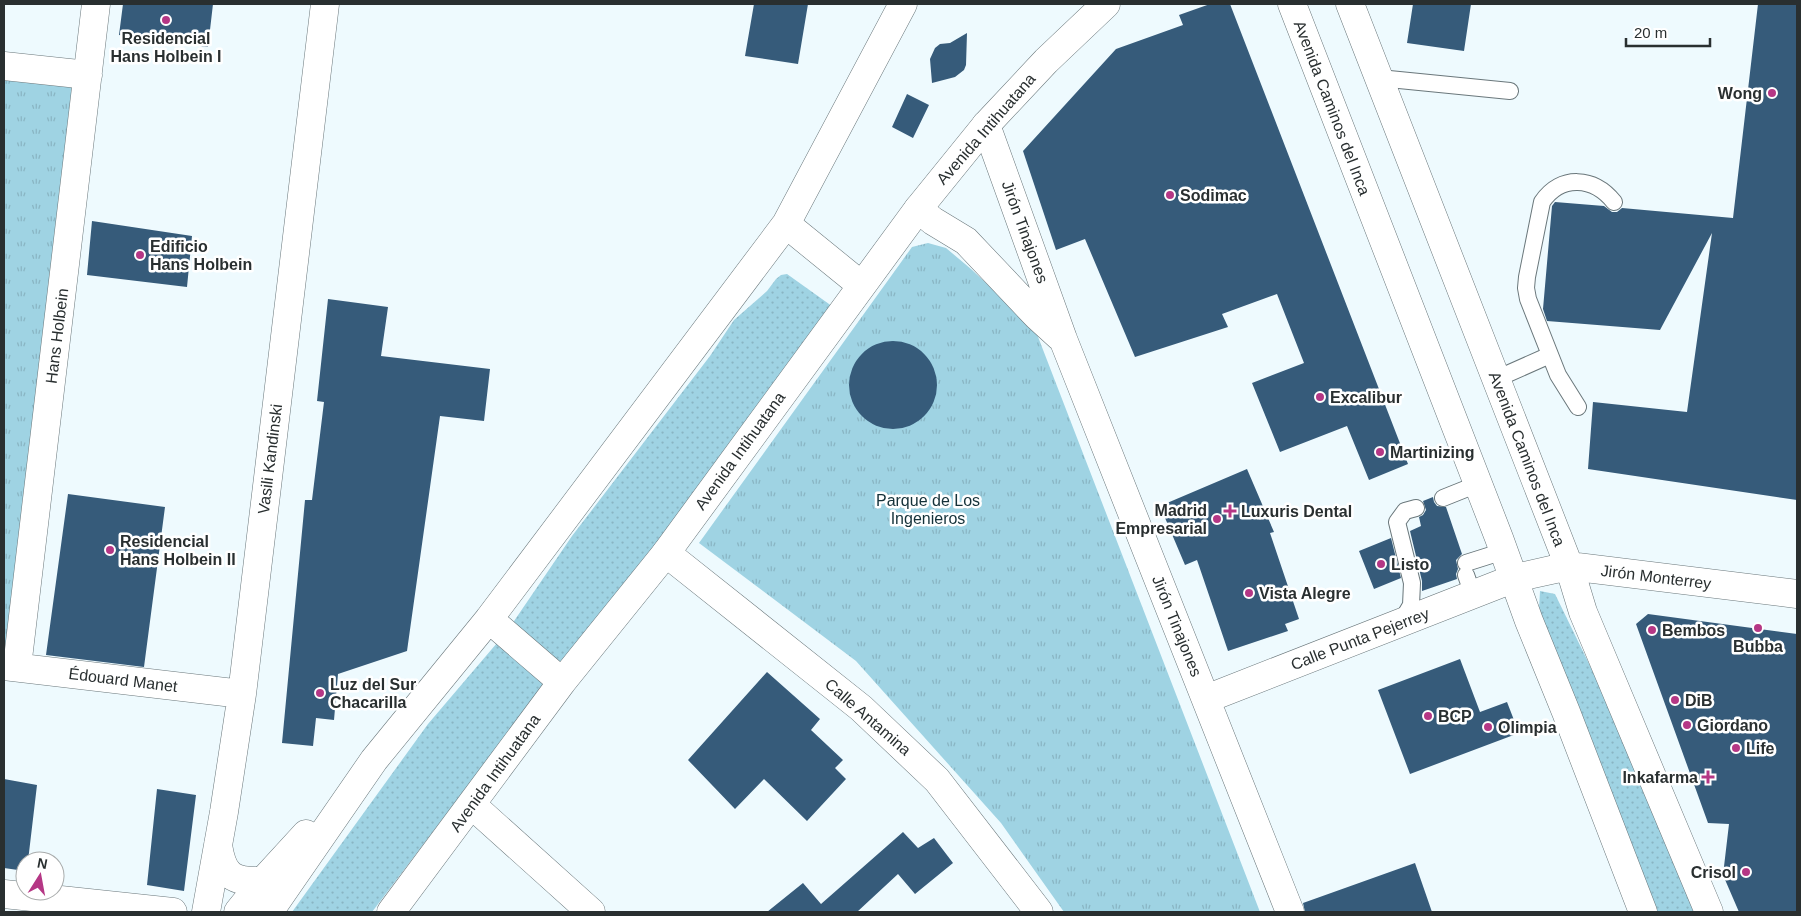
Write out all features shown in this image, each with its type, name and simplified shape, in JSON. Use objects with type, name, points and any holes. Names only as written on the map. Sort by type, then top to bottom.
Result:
[{"type":"street","name":"Hans Holbein","points":[[11,667],[96,4]]},
{"type":"street","name":"Vasili Kandinski","points":[[206,912],[242,694],[325,4]]},
{"type":"street","points":[[238,912],[263,881],[374,760],[489,619],[786,224],[903,4]]},
{"type":"street","name":"Avenida Intihuatana","points":[[391,912],[562,682],[666,553],[918,209],[986,125],[1046,61],[1106,4]]},
{"type":"street","name":"Avenida Caminos del Inca","points":[[1292,4],[1643,912]]},
{"type":"street","name":"Avenida Caminos del Inca","points":[[1350,4],[1569,566],[1583,612],[1709,912]]},
{"type":"street","points":[[4,66],[88,76]]},
{"type":"street","name":"Jirón Tinajones","points":[[986,125],[1063,339],[1290,912]]},
{"type":"street","name":"Jirón Tinajones","points":[[918,209],[933,221],[966,241],[1037,316],[1063,339]]},
{"type":"street","points":[[786,224],[861,285]]},
{"type":"street","name":"Calle Antamina","points":[[666,553],[861,708],[937,780],[1039,912]]},
{"type":"street","name":"Jirón Monterrey","points":[[1515,578],[1569,566],[1797,594]]},
{"type":"street","name":"Calle Punta Pejerrey","points":[[1206,699],[1400,623],[1468,578],[1515,578]]},
{"type":"street","points":[[489,619],[562,682]]},
{"type":"street","name":"Édouard Manet","points":[[11,667],[242,694]]},
{"type":"street","points":[[270,912],[374,760]]},
{"type":"street","points":[[472,805],[591,912]]},
{"type":"street","points":[[218,845],[220,860],[227,873],[244,882],[263,881]]},
{"type":"street","points":[[210,912],[263,881]]},
{"type":"street","points":[[4,894],[144,911],[173,912]]},
{"type":"lane","points":[[1379,78],[1510,91]]},
{"type":"lane","points":[[1578,407],[1558,375],[1528,299],[1526,288],[1542,202],[1548,194],[1570,182],[1588,183],[1606,192],[1614,202]]},
{"type":"lane","points":[[1496,380],[1550,355]]},
{"type":"lane","points":[[1442,498],[1478,484]]},
{"type":"lane","points":[[1400,623],[1410,605],[1415,582],[1397,522],[1406,511],[1416,508]]},
{"type":"lane","points":[[1468,578],[1504,551]]},
{"type":"green space","points":[[4,78],[78,86],[8,654],[4,654]]},
{"type":"green space","name":"Parque de Los Ingenieros","points":[[928,243],[946,248],[1035,329],[1260,912],[1064,912],[1001,823],[856,661],[699,543],[912,247]]},
{"type":"green space","points":[[787,274],[836,309],[598,627],[560,662],[512,624],[572,536],[710,356],[734,320],[767,291],[776,279],[781,275]]},
{"type":"green space","points":[[1540,591],[1555,594],[1673,836],[1702,912],[1656,912],[1539,609]]},
{"type":"green space","points":[[497,643],[547,681],[372,912],[292,912],[428,724]]},
{"type":"building","name":"Residencial Hans Holbein I","points":[[123,4],[213,4],[208,47],[119,35]]},
{"type":"building","points":[[754,4],[808,4],[798,64],[745,56]]},
{"type":"building","name":"Sodimac","points":[[1210,4],[1230,4],[1408,464],[1369,480],[1347,426],[1280,452],[1252,383],[1304,363],[1277,294],[1222,314],[1228,327],[1135,357],[1085,239],[1056,250],[1023,151],[1116,49],[1183,25],[1179,15]]},
{"type":"building","points":[[1413,4],[1471,4],[1464,51],[1407,43]]},
{"type":"building","points":[[1758,4],[1797,4],[1797,500],[1588,469],[1593,402],[1687,412],[1712,233],[1660,330],[1547,321],[1543,309],[1552,206],[1555,202],[1604,206],[1612,212],[1617,212],[1622,208],[1733,218]]},
{"type":"building","points":[[967,33],[966,65],[964,70],[955,77],[932,83],[930,59],[935,48],[940,44],[950,43]]},
{"type":"building","points":[[907,94],[929,105],[913,138],[892,127]]},
{"type":"building","name":"Edificio Hans Holbein","points":[[92,221],[192,236],[187,287],[87,275]]},
{"type":"building","points":[[328,299],[388,307],[381,356],[490,369],[484,421],[440,416],[407,651],[338,674],[334,720],[316,718],[313,746],[282,743],[305,500],[312,500],[324,402],[317,401]]},
{"type":"building","points":[[893,341],[910,344],[924,354],[934,368],[937,385],[934,402],[924,416],[910,426],[893,429],[876,426],[862,416],[852,402],[849,385],[852,368],[862,354],[876,344]]},
{"type":"building","points":[[1247,469],[1274,532],[1270,533],[1299,619],[1285,624],[1288,631],[1228,651],[1197,560],[1185,565],[1160,506]]},
{"type":"building","name":"Residencial Hans Holbein II","points":[[68,494],[165,507],[144,667],[46,655]]},
{"type":"building","points":[[1433,497],[1437,506],[1446,507],[1462,554],[1456,560],[1458,569],[1457,579],[1422,591],[1422,581],[1410,531],[1421,526],[1419,517],[1426,510],[1423,501]]},
{"type":"building","name":"Listo","points":[[1391,538],[1401,578],[1374,589],[1359,551]]},
{"type":"building","name":"Life","points":[[1648,614],[1797,634],[1797,912],[1739,912],[1723,875],[1729,824],[1708,823],[1636,624]]},
{"type":"building","name":"BCP","points":[[1460,659],[1480,712],[1507,702],[1519,733],[1410,774],[1378,690]]},
{"type":"building","points":[[767,672],[820,719],[811,730],[843,760],[835,768],[846,779],[807,821],[764,779],[735,809],[688,760]]},
{"type":"building","points":[[4,779],[37,785],[29,851],[15,851],[15,870],[4,868]]},
{"type":"building","points":[[157,789],[196,795],[184,891],[147,885]]},
{"type":"building","points":[[903,832],[918,848],[934,838],[953,863],[915,894],[898,874],[857,912],[767,912],[803,883],[821,904]]},
{"type":"building","points":[[1415,863],[1432,912],[1305,912],[1303,903]]},
{"type":"place","name":"Residencial Hans Holbein I","points":[[166,20]]},
{"type":"place","name":"Wong","points":[[1772,93]]},
{"type":"place","name":"Sodimac","points":[[1170,195]]},
{"type":"place","name":"Edificio Hans Holbein","points":[[140,255]]},
{"type":"place","name":"Excalibur","points":[[1320,397]]},
{"type":"place","name":"Martinizing","points":[[1380,452]]},
{"type":"place","name":"Luxuris Dental","points":[[1230,511]]},
{"type":"place","name":"Madrid Empresarial","points":[[1217,519]]},
{"type":"place","name":"Residencial Hans Holbein II","points":[[110,550]]},
{"type":"place","name":"Listo","points":[[1381,564]]},
{"type":"place","name":"Vista Alegre","points":[[1249,593]]},
{"type":"place","name":"Bubba","points":[[1758,628]]},
{"type":"place","name":"Bembos","points":[[1652,630]]},
{"type":"place","name":"Luz del Sur Chacarilla","points":[[320,693]]},
{"type":"place","name":"DiB","points":[[1675,700]]},
{"type":"place","name":"BCP","points":[[1428,716]]},
{"type":"place","name":"Giordano","points":[[1687,725]]},
{"type":"place","name":"Olimpia","points":[[1488,727]]},
{"type":"place","name":"Life","points":[[1736,748]]},
{"type":"place","name":"Inkafarma","points":[[1708,777]]},
{"type":"place","name":"Crisol","points":[[1746,872]]}]
